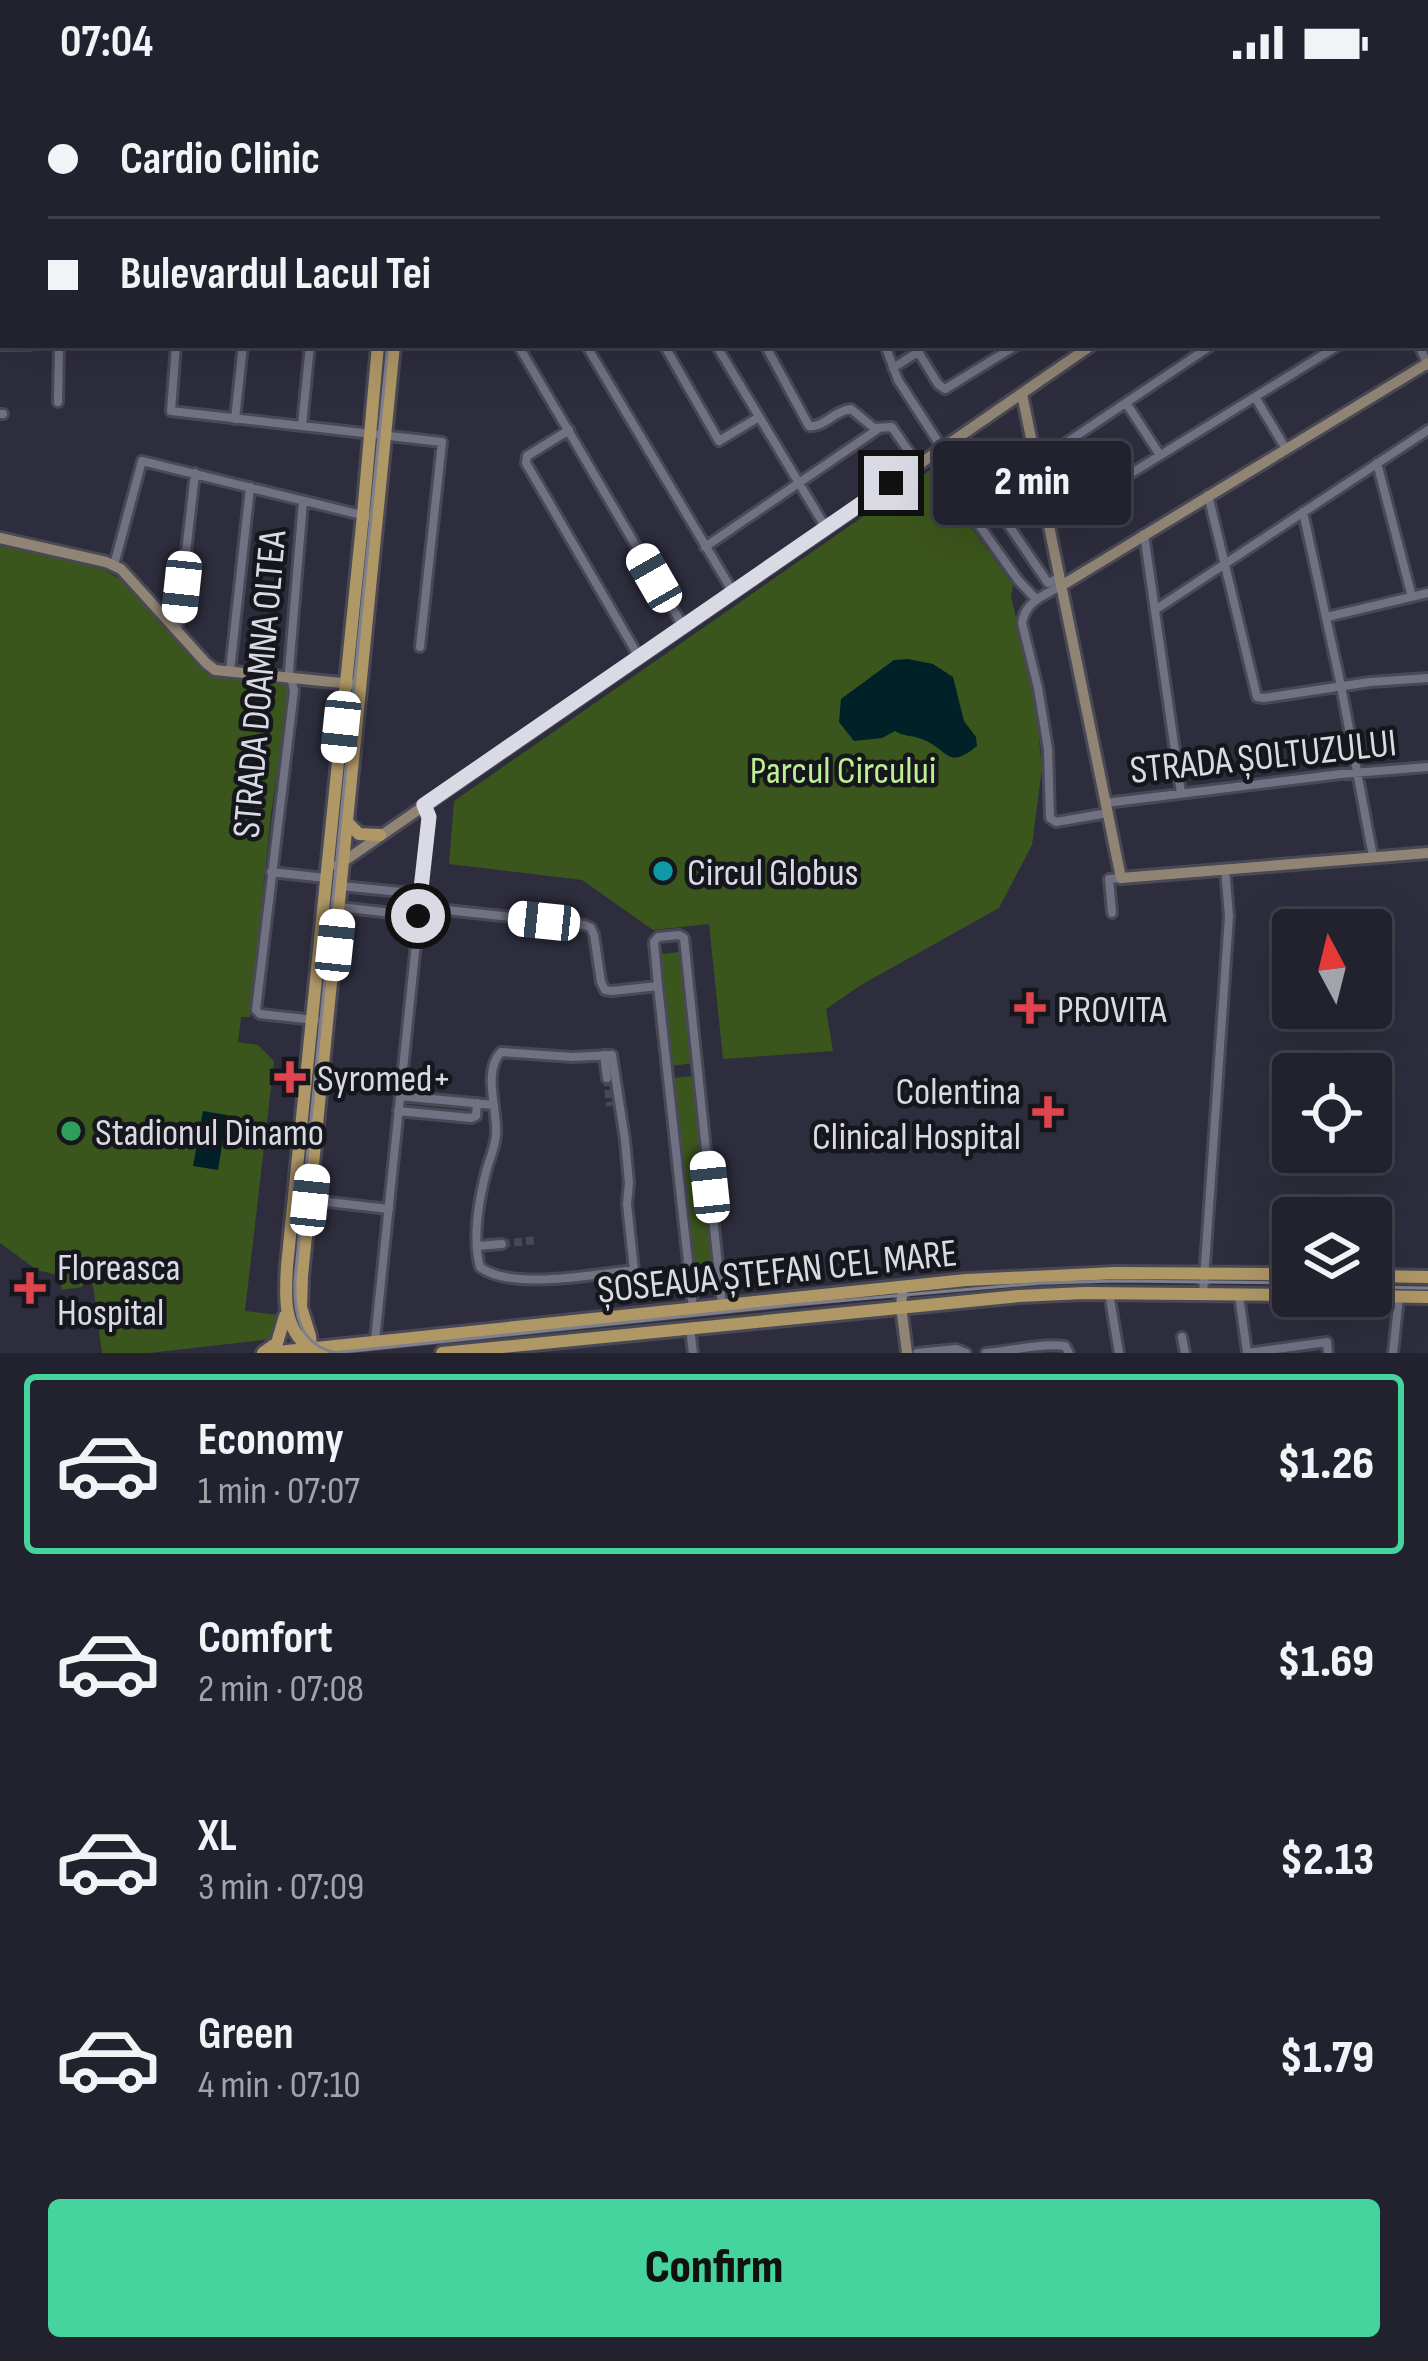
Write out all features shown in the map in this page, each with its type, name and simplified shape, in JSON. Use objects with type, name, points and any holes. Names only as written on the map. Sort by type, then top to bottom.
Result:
[{"type":"main road","points":[[332,869],[344,848],[347,822],[363,515],[378,348]]},
{"type":"main road","points":[[266,1353],[278,1342],[286,1309],[286,1266],[313,1019],[378,519],[394,348]]},
{"type":"main road","points":[[347,822],[359,834],[380,835]]},
{"type":"main road","points":[[311,1351],[300,1300],[341,886],[332,869]]},
{"type":"main road","name":"ȘOSEAUA ȘTEFAN CEL MARE","points":[[266,1353],[374,1346],[903,1286],[1066,1274],[1272,1274]]},
{"type":"main road","points":[[1392,1276],[1428,1277]]},
{"type":"main road","name":"ȘOSEAUA ȘTEFAN CEL MARE","points":[[442,1353],[1019,1296],[1272,1295]]},
{"type":"main road","points":[[1392,1297],[1428,1297]]},
{"type":"main road","points":[[286,1309],[297,1337],[311,1351]]},
{"type":"street","points":[[58,402],[59,348]]},
{"type":"street","points":[[176,348],[171,411],[442,442],[420,647]]},
{"type":"street","points":[[236,418],[243,348]]},
{"type":"street","points":[[302,426],[310,348]]},
{"type":"street","points":[[520,348],[683,626]]},
{"type":"street","points":[[588,348],[733,592]]},
{"type":"street","points":[[666,348],[719,441],[759,417]]},
{"type":"street","points":[[718,348],[826,528]]},
{"type":"street","points":[[767,348],[809,426],[847,409],[879,429]]},
{"type":"street","points":[[886,348],[903,390],[1056,582]]},
{"type":"street","points":[[892,368],[916,348],[945,389],[1013,348]]},
{"type":"street","points":[[1036,463],[1208,348]]},
{"type":"street","points":[[1049,524],[1334,348]]},
{"type":"street","points":[[332,869],[1022,394],[1068,353]]},
{"type":"street","points":[[930,456],[1033,596],[1056,582],[1074,580],[1428,364]]},
{"type":"street","points":[[1022,394],[1056,582],[1121,878]]},
{"type":"street","points":[[1255,397],[1286,448]]},
{"type":"street","points":[[1126,403],[1160,455]]},
{"type":"street","points":[[705,547],[879,429],[892,427],[917,465]]},
{"type":"street","points":[[569,430],[527,456],[526,463],[639,657]]},
{"type":"street","points":[[1155,610],[1428,430]]},
{"type":"street","points":[[114,565],[142,461],[378,519]]},
{"type":"street","points":[[1377,463],[1412,597]]},
{"type":"street","points":[[177,632],[195,473]]},
{"type":"street","points":[[230,672],[250,487]]},
{"type":"street","points":[[1208,495],[1257,697],[1428,678]]},
{"type":"street","name":"STRADA DOAMNA OLTEA","points":[[303,500],[289,678],[294,690],[256,1010],[313,1019]]},
{"type":"street","points":[[1304,512],[1373,857]]},
{"type":"street","points":[[1144,534],[1181,793]]},
{"type":"street","points":[[0,538],[114,565],[128,574],[210,667],[353,685]]},
{"type":"street","points":[[1327,617],[1428,593]]},
{"type":"street","name":"STRADA ȘOLTUZULUI","points":[[1033,596],[1022,623],[1048,748],[1050,818],[1056,822],[1181,793],[1428,766]]},
{"type":"street","points":[[374,1346],[429,817],[424,805]]},
{"type":"street","points":[[344,848],[380,835]]},
{"type":"street","points":[[1112,913],[1109,879],[1428,853]]},
{"type":"street","name":"STRADA DOAMNA OLTEA","points":[[271,872],[332,869]]},
{"type":"street","points":[[1203,1294],[1229,916],[1225,869]]},
{"type":"street","points":[[341,886],[421,894]]},
{"type":"street","points":[[339,907],[585,925],[594,934],[605,989],[658,986]]},
{"type":"street","points":[[693,1308],[655,939],[682,936],[723,1306]]},
{"type":"street","points":[[313,1019],[328,1021]]},
{"type":"street","points":[[501,1052],[604,1055],[612,1055],[625,1140],[634,1270],[546,1278],[508,1277],[483,1270],[477,1246],[485,1174],[496,1137],[494,1060],[501,1052]]},
{"type":"street","points":[[604,1055],[607,1078]]},
{"type":"street","points":[[400,1096],[494,1105]]},
{"type":"street","points":[[398,1111],[472,1118],[478,1103]]},
{"type":"street","points":[[310,1200],[389,1209]]},
{"type":"street","points":[[477,1246],[502,1244]]},
{"type":"street","points":[[903,1286],[907,1353]]},
{"type":"street","points":[[1109,1293],[1115,1352]]},
{"type":"street","points":[[1239,1294],[1247,1353],[1327,1342],[1328,1353]]},
{"type":"street","points":[[1393,1353],[1399,1297]]},
{"type":"street","points":[[689,1327],[693,1353]]},
{"type":"street","points":[[1182,1337],[1185,1353]]},
{"type":"street","points":[[986,1353],[1062,1344],[1070,1353]]},
{"type":"street","points":[[917,1353],[956,1348],[966,1353]]},
{"type":"green space","name":"Parcul Circului","points":[[930,470],[1013,585],[1011,597],[1034,691],[1042,768],[1032,845],[999,908],[826,1009],[833,1051],[723,1059],[709,924],[653,930],[582,880],[449,864],[454,801]]},
{"type":"green space","points":[[0,542],[98,566],[131,586],[209,674],[290,687],[250,1017],[241,1017],[238,1042],[258,1045],[274,1061],[245,1311],[279,1315],[278,1332],[272,1339],[150,1353],[102,1353],[93,1286],[83,1267],[83,1287],[61,1290],[62,1276],[37,1270],[0,1243]]},
{"type":"green space","points":[[680,952],[693,1063],[672,1066],[660,954]]},
{"type":"green space","points":[[693,1076],[715,1272],[696,1274],[674,1078]]},
{"type":"shaded area","points":[[894,660],[933,664],[953,677],[964,721],[977,746],[954,758],[933,744],[895,731],[882,738],[854,741],[839,722],[841,699]]},
{"type":"shaded area","points":[[203,1111],[227,1115],[218,1170],[193,1166]]},
{"type":"tunnel","points":[[607,1078],[610,1106]]},
{"type":"tunnel","points":[[502,1244],[536,1240]]},
{"type":"tram line","points":[[336,1353],[306,1335],[296,1304],[295,1280],[388,348]]},
{"type":"tram line","points":[[333,1353],[1041,1283],[1272,1283]]},
{"type":"tram line","points":[[1392,1287],[1428,1288]]},
{"type":"place","name":"Circul Globus","points":[[663,871]]},
{"type":"place","name":"PROVITA","points":[[1030,1008]]},
{"type":"place","name":"Syromed+","points":[[290,1077]]},
{"type":"place","name":"Colentina Clinical Hospital","points":[[1048,1112]]},
{"type":"place","name":"Stadionul Dinamo","points":[[71,1131]]},
{"type":"place","name":"Floreasca Hospital","points":[[30,1288]]},
{"type":"route","points":[[418,916],[429,817],[424,805],[891,483]]}]
